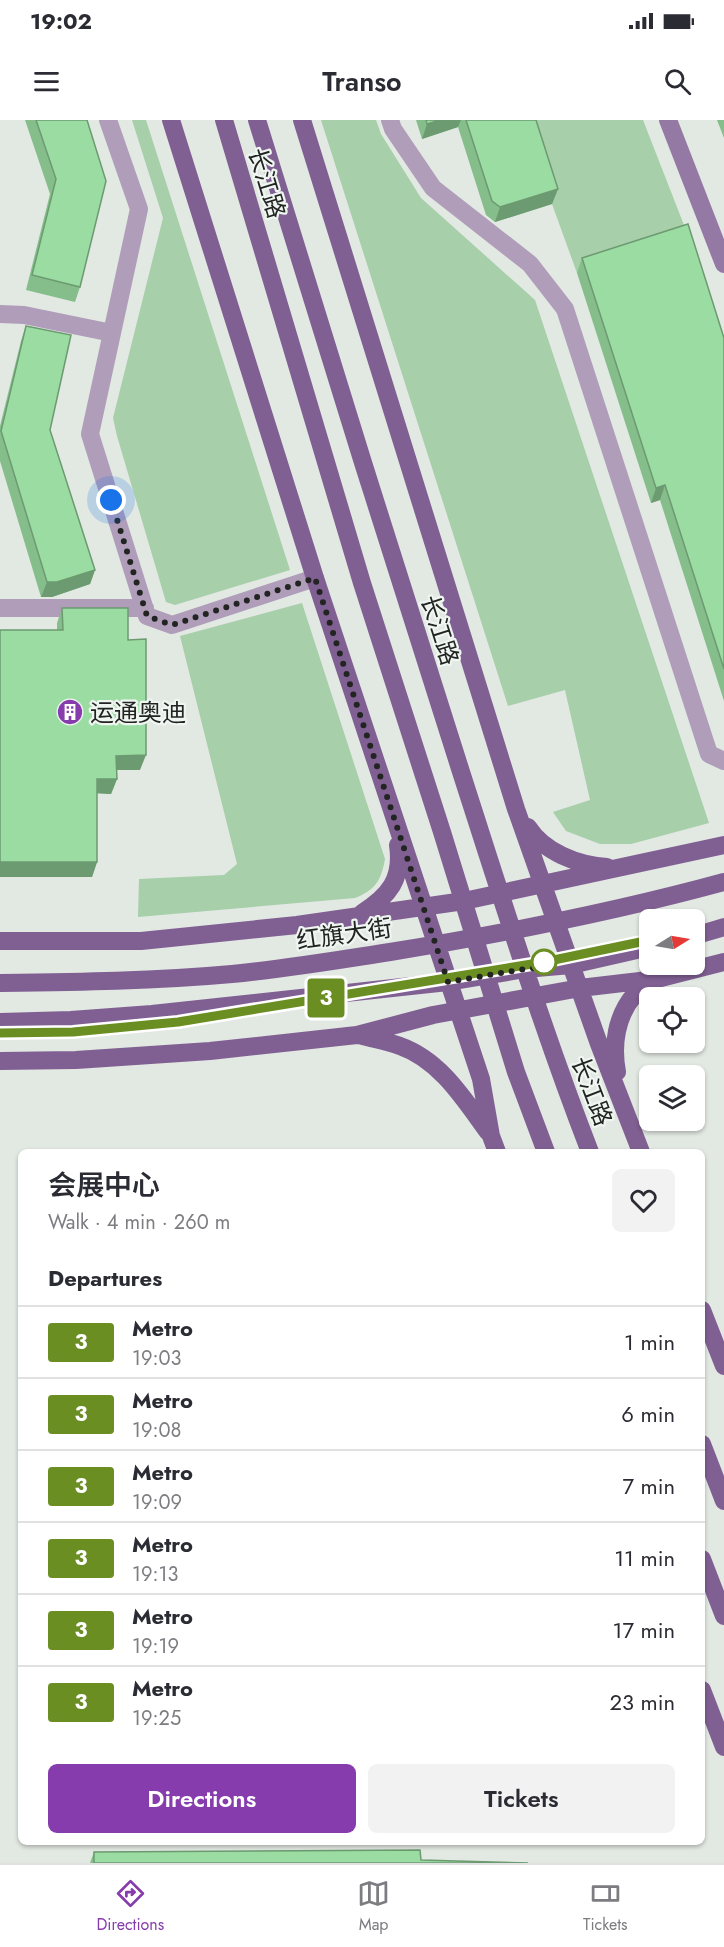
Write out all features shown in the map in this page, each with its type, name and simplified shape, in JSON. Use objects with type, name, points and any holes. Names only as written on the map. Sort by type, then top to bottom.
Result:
[{"type":"main road","points":[[171,120],[315,578],[481,1079],[494,1144]]},
{"type":"main road","name":"长江路","points":[[224,120],[362,583],[476,938],[516,1072],[545,1149]]},
{"type":"main road","name":"长江路","points":[[257,120],[392,558],[512,931],[554,1060],[589,1149]]},
{"type":"main road","points":[[302,120],[516,809],[640,1149]]},
{"type":"main road","points":[[516,809],[533,834],[550,849],[588,864],[621,868]]},
{"type":"main road","points":[[357,916],[386,896],[397,875],[399,849],[394,814]]},
{"type":"main road","name":"红旗大街","points":[[0,941],[141,941],[297,926],[464,901],[724,845]]},
{"type":"main road","name":"红旗大街","points":[[0,983],[113,981],[232,974],[334,961],[512,931],[659,899],[724,882]]},
{"type":"main road","points":[[705,933],[724,927]]},
{"type":"main road","points":[[0,1022],[152,1014],[448,982],[525,969],[571,965],[639,950]]},
{"type":"main road","points":[[0,1061],[76,1060],[210,1051],[357,1035],[433,1015],[580,988],[657,979],[724,962]]},
{"type":"main road","points":[[624,1109],[615,1063],[616,1032],[635,994],[657,979]]},
{"type":"main road","points":[[357,1035],[400,1046],[431,1063],[458,1092],[494,1144]]},
{"type":"main road","points":[[705,1318],[724,1366]]},
{"type":"main road","points":[[705,1452],[724,1501]]},
{"type":"main road","points":[[705,1567],[724,1616]]},
{"type":"main road","points":[[705,1698],[724,1747]]},
{"type":"street","points":[[108,120],[139,209],[90,434],[147,616],[172,625],[315,578]]},
{"type":"street","points":[[390,120],[393,129],[433,188],[530,264],[565,309],[709,754],[724,762]]},
{"type":"street","points":[[668,120],[720,243],[724,264]]},
{"type":"street","points":[[0,314],[24,315],[112,333]]},
{"type":"street","points":[[0,609],[145,608]]},
{"type":"green space","points":[[132,120],[146,120],[290,570],[175,605],[166,602],[113,418],[163,218]]},
{"type":"green space","points":[[321,120],[376,120],[381,134],[421,198],[535,300],[709,823],[631,844],[600,844],[566,831],[553,812],[590,800],[565,690],[508,706]]},
{"type":"green space","points":[[526,120],[643,120],[689,238],[577,273],[552,204]]},
{"type":"green space","points":[[302,603],[385,859],[379,879],[368,892],[355,898],[138,917],[139,879],[224,875],[237,864],[180,636]]},
{"type":"building","points":[[36,120],[87,120],[106,181],[80,287],[32,275],[56,179]]},
{"type":"building","points":[[426,120],[440,120],[427,124]]},
{"type":"building","points":[[466,120],[536,120],[558,189],[500,207],[492,201]]},
{"type":"building","points":[[688,224],[724,338],[724,669],[665,485],[656,488],[582,258]]},
{"type":"building","points":[[26,326],[71,335],[50,430],[95,570],[57,582],[47,582],[1,431]]},
{"type":"building","name":"运通奥迪","points":[[62,608],[128,608],[128,640],[146,639],[146,755],[116,756],[117,779],[97,779],[97,862],[0,862],[0,630],[63,630]]},
{"type":"building","points":[[420,1850],[421,1860],[528,1863],[94,1863],[94,1852]]},
{"type":"metro line","name":"3","points":[[0,1033],[73,1032],[178,1022],[544,962],[639,942]]},
{"type":"place","name":"运通奥迪","points":[[70,712]]},
{"type":"route","points":[[111,500],[147,616],[172,625],[315,578],[448,982],[548,967],[544,962]]}]
